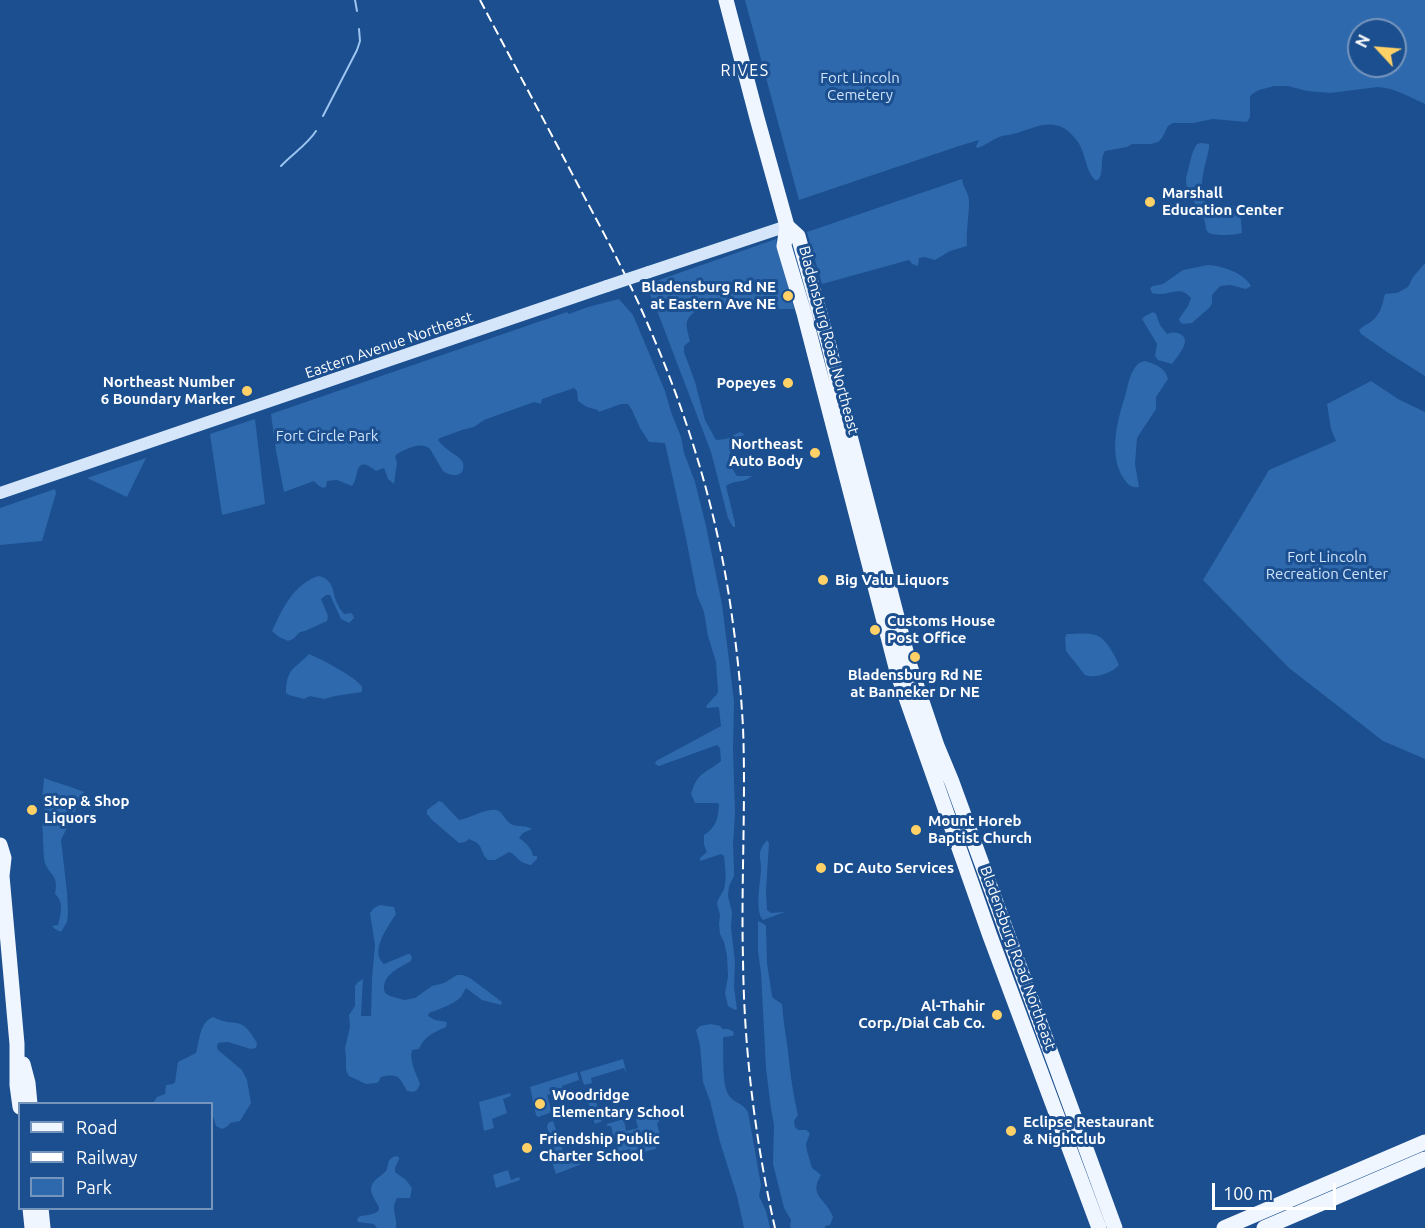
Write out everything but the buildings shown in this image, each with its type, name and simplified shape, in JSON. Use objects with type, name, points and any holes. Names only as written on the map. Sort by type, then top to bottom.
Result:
[{"type":"main road","name":"Bladensburg Road Northeast","points":[[726,0],[787,226],[798,236],[828,346],[835,402],[898,675],[990,936],[1099,1228]]},
{"type":"main road","name":"Eastern Avenue Northeast","points":[[0,493],[787,226]]},
{"type":"main road","name":"Bladensburg Road Northeast","points":[[835,402],[909,663],[937,746],[1115,1228]]},
{"type":"main road","points":[[0,845],[4,858],[1,873],[17,1044],[19,1102]]},
{"type":"main road","points":[[17,1044],[28,1083],[30,1102]]},
{"type":"main road","points":[[1224,1228],[1425,1142]]},
{"type":"main road","points":[[1264,1228],[1425,1159]]},
{"type":"main road","points":[[30,1210],[32,1228]]},
{"type":"main road","points":[[41,1210],[43,1228]]},
{"type":"green space","name":"Fort Lincoln Cemetery","points":[[745,0],[1425,0],[1425,104],[1402,93],[1378,87],[1330,93],[1274,86],[1252,94],[1250,117],[1247,122],[1213,119],[1193,123],[1173,123],[1168,126],[1158,142],[1132,144],[1105,151],[1098,180],[1095,180],[1087,167],[1078,142],[1065,129],[1058,126],[1044,125],[1002,136],[977,148],[979,140],[799,200]]},
{"type":"green space","points":[[1197,144],[1209,144],[1202,179],[1205,201],[1210,207],[1230,205],[1240,210],[1242,233],[1213,234],[1206,229],[1204,219],[1186,184],[1194,149]]},
{"type":"green space","points":[[962,179],[969,199],[967,246],[950,251],[935,260],[919,258],[918,266],[909,260],[822,284],[807,232]]},
{"type":"green space","points":[[776,239],[794,309],[697,310],[689,317],[687,323],[690,341],[684,346],[684,352],[705,420],[716,440],[726,439],[740,432],[744,434],[738,443],[732,446],[729,459],[737,476],[752,476],[726,486],[735,523],[733,527],[728,518],[711,452],[650,289],[663,285],[656,281]]},
{"type":"green space","points":[[1425,263],[1425,376],[1361,334],[1359,330],[1377,316],[1385,294],[1397,293],[1408,287]]},
{"type":"green space","points":[[1208,265],[1238,273],[1251,286],[1246,289],[1230,285],[1220,286],[1212,295],[1210,307],[1192,323],[1183,324],[1179,319],[1191,298],[1177,291],[1163,294],[1152,293],[1150,288],[1163,284],[1183,270]]},
{"type":"green space","points":[[619,299],[633,315],[665,391],[681,437],[706,526],[722,604],[734,701],[734,876],[729,886],[728,896],[732,912],[734,987],[737,1009],[735,1010],[728,1006],[725,993],[728,976],[727,956],[720,934],[720,915],[717,904],[725,885],[724,856],[721,854],[700,861],[700,858],[707,852],[704,835],[712,829],[716,822],[719,804],[695,803],[691,794],[699,777],[721,761],[720,748],[717,745],[659,766],[655,764],[656,761],[721,726],[719,708],[707,708],[706,706],[718,691],[716,662],[704,612],[697,595],[665,443],[649,442],[628,404],[621,404],[599,412],[578,401],[577,391],[574,388],[542,399],[541,404],[534,402],[484,420],[474,427],[440,438],[438,440],[441,444],[463,463],[462,471],[457,475],[443,471],[430,449],[418,446],[395,456],[397,463],[394,484],[388,479],[384,468],[376,471],[364,464],[358,468],[352,486],[337,480],[327,481],[326,487],[323,487],[314,481],[284,492],[276,451],[271,414],[567,312],[569,314]]},
{"type":"green space","points":[[1153,312],[1167,334],[1177,333],[1184,338],[1182,350],[1172,364],[1158,360],[1155,356],[1157,344],[1142,319]]},
{"type":"green space","points":[[1145,361],[1162,369],[1168,379],[1156,397],[1156,409],[1137,438],[1135,464],[1139,487],[1137,487],[1127,483],[1124,479],[1116,460],[1115,449],[1119,417],[1130,376],[1137,365]]},
{"type":"green space","name":"Fort Lincoln Recreation Center","points":[[1371,381],[1398,399],[1425,412],[1425,759],[1383,741],[1289,668],[1203,580],[1269,470],[1336,441],[1331,429],[1327,404]]},
{"type":"green space","name":"Fort Circle Park","points":[[255,419],[265,504],[222,515],[210,434]]},
{"type":"green space","points":[[146,458],[127,497],[87,478]]},
{"type":"green space","points":[[55,489],[56,493],[42,541],[0,545],[0,508]]},
{"type":"green space","points":[[318,576],[328,580],[338,606],[344,614],[351,613],[354,618],[349,623],[341,619],[330,595],[326,595],[321,599],[328,616],[327,621],[300,632],[288,641],[279,637],[272,631],[289,599],[301,586]]},
{"type":"green space","points":[[1067,634],[1098,636],[1108,645],[1119,665],[1103,674],[1085,675],[1066,651],[1065,637]]},
{"type":"green space","points":[[309,654],[359,683],[362,692],[324,699],[310,696],[304,699],[286,693],[290,674]]},
{"type":"green space","points":[[44,778],[84,792],[61,840],[68,914],[67,922],[61,932],[52,926],[58,925],[61,904],[55,894],[56,882],[44,859],[42,821],[49,823],[52,816],[46,813],[42,801]]},
{"type":"green space","points":[[439,801],[459,820],[496,810],[513,825],[532,829],[523,833],[519,838],[528,846],[533,856],[537,856],[537,859],[531,865],[509,852],[495,860],[488,860],[480,846],[474,841],[469,839],[459,843],[427,814],[427,810]]},
{"type":"green space","points":[[767,840],[769,843],[767,910],[771,913],[785,912],[763,920],[758,903],[760,855]]},
{"type":"green space","points":[[380,905],[394,907],[396,914],[381,939],[378,953],[380,959],[384,964],[408,954],[412,957],[411,961],[395,970],[387,978],[385,993],[404,1000],[415,998],[432,986],[444,983],[457,975],[463,975],[502,1002],[501,1005],[482,1000],[466,988],[458,1000],[429,1013],[428,1016],[435,1020],[447,1022],[446,1027],[427,1038],[419,1049],[412,1050],[412,1063],[420,1084],[413,1092],[407,1091],[400,1079],[395,1076],[381,1077],[377,1083],[366,1084],[349,1076],[346,1070],[345,1048],[350,1027],[349,1015],[355,1006],[355,986],[363,979],[361,1016],[371,1016],[375,945],[370,913]]},
{"type":"green space","points":[[758,921],[766,926],[767,963],[772,996],[782,1004],[798,1115],[794,1121],[795,1127],[810,1133],[806,1144],[807,1151],[812,1168],[821,1175],[817,1182],[817,1193],[833,1217],[830,1225],[825,1228],[790,1228],[791,1220],[784,1208],[773,1164],[774,1125],[766,1068]]},
{"type":"green space","points":[[213,1017],[238,1023],[246,1028],[257,1043],[256,1048],[251,1049],[228,1042],[218,1043],[218,1050],[242,1070],[247,1080],[251,1103],[240,1121],[230,1123],[222,1129],[216,1126],[213,1102],[154,1102],[157,1097],[165,1094],[166,1085],[175,1082],[178,1062],[196,1053],[201,1032],[208,1020]]},
{"type":"green space","points":[[711,1024],[734,1032],[733,1036],[723,1038],[725,1086],[730,1097],[748,1112],[761,1185],[759,1196],[770,1228],[744,1228],[737,1196],[703,1082],[700,1045],[696,1030],[700,1026]]},
{"type":"green space","points":[[623,1059],[627,1075],[624,1068],[591,1078],[592,1083],[584,1085],[580,1072]]},
{"type":"green space","points":[[577,1072],[579,1080],[562,1086],[563,1090],[547,1095],[552,1112],[538,1117],[530,1087]]},
{"type":"green space","points":[[592,1089],[602,1121],[595,1124],[585,1091]]},
{"type":"green space","points":[[510,1093],[511,1096],[503,1099],[507,1113],[492,1119],[494,1128],[484,1131],[479,1102]]},
{"type":"green space","points":[[657,1109],[661,1140],[656,1142],[656,1149],[631,1155],[630,1149],[617,1152],[611,1126],[607,1124],[624,1119],[626,1131],[638,1128],[635,1115]]},
{"type":"green space","points":[[553,1121],[565,1157],[576,1154],[577,1158],[585,1156],[587,1162],[556,1174],[552,1162],[558,1160],[547,1127],[548,1123]]},
{"type":"green space","points":[[396,1156],[399,1159],[395,1172],[412,1188],[410,1198],[397,1198],[395,1202],[396,1228],[377,1228],[374,1224],[358,1222],[357,1219],[360,1216],[371,1215],[379,1210],[371,1189],[375,1180],[386,1171],[390,1159]]},
{"type":"green space","points":[[508,1170],[511,1180],[519,1177],[520,1180],[496,1188],[493,1175]]},
{"type":"waterway","points":[[355,0],[357,11]]},
{"type":"waterway","points":[[323,116],[357,50],[360,41],[359,29]]},
{"type":"waterway","points":[[281,166],[316,131]]},
{"type":"railway","points":[[480,0],[641,308],[678,399],[712,510],[727,586],[740,688],[744,756],[744,993],[748,1060],[756,1128],[775,1228]]},
{"type":"place","name":"Marshall Education Center","points":[[1150,202]]},
{"type":"place","name":"Bladensburg Rd NE at Eastern Ave NE","points":[[788,296]]},
{"type":"place","name":"Popeyes","points":[[788,383]]},
{"type":"place","name":"Northeast Number 6 Boundary Marker","points":[[247,391]]},
{"type":"place","name":"Northeast Auto Body","points":[[815,453]]},
{"type":"place","name":"Big Valu Liquors","points":[[823,580]]},
{"type":"place","name":"Customs House Post Office","points":[[875,630]]},
{"type":"place","name":"Bladensburg Rd NE at Banneker Dr NE","points":[[915,657]]},
{"type":"place","name":"Stop & Shop Liquors","points":[[32,810]]},
{"type":"place","name":"Mount Horeb Baptist Church","points":[[916,830]]},
{"type":"place","name":"DC Auto Services","points":[[821,868]]},
{"type":"place","name":"Al-Thahir Corp./Dial Cab Co.","points":[[997,1015]]},
{"type":"place","name":"Woodridge Elementary School","points":[[540,1104]]},
{"type":"place","name":"Eclipse Restaurant & Nightclub","points":[[1011,1131]]},
{"type":"place","name":"Friendship Public Charter School","points":[[527,1148]]},
{"type":"district","name":"RIVES","points":[[745,71]]}]
